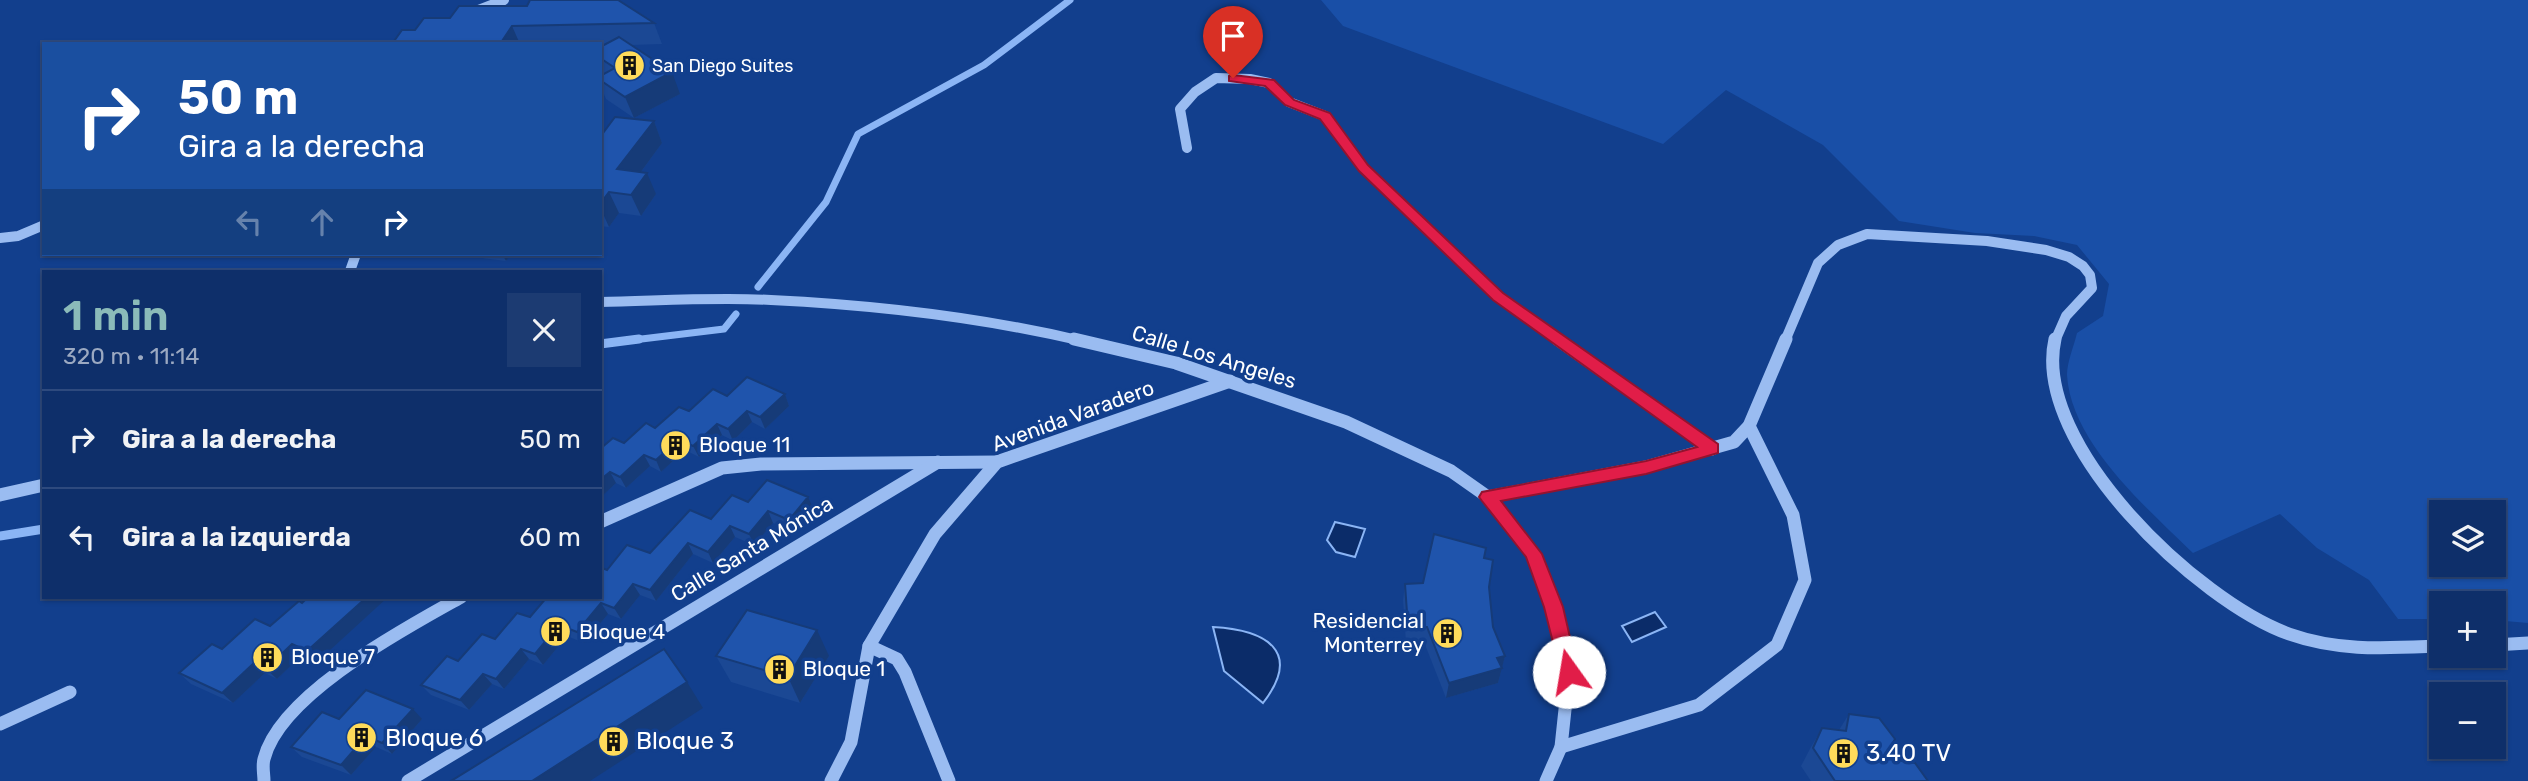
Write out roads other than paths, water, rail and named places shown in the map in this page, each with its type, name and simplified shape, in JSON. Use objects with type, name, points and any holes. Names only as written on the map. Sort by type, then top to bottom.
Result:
[{"type":"street","points":[[466,16],[504,0]]},
{"type":"street","points":[[1187,148],[1180,109],[1195,92],[1216,78],[1269,83],[1289,102],[1325,116],[1364,168],[1498,297],[1712,449]]},
{"type":"street","points":[[0,238],[18,236],[42,226]]},
{"type":"street","points":[[1488,497],[1646,467],[1734,442],[1749,426],[1818,263],[1836,243],[1852,236],[1877,233],[2049,248],[2082,264],[2090,275],[2091,291],[2087,300],[2069,312],[2059,328],[2053,349],[2055,373],[2064,408],[2077,443],[2105,485],[2159,546],[2198,582],[2241,612],[2280,631],[2323,644],[2349,647],[2429,646]]},
{"type":"street","name":"Calle Los Angeles","points":[[602,302],[769,300],[932,313],[1090,341],[1176,363],[1230,381],[1346,422],[1414,452],[1451,471],[1488,497],[1533,554],[1553,607],[1569,672],[1561,747],[1546,781]]},
{"type":"street","name":"Avenida Varadero","points":[[831,781],[851,743],[869,646],[898,592],[935,534],[997,462],[1230,381]]},
{"type":"street","points":[[1561,747],[1699,705],[1777,645],[1805,580],[1793,515],[1749,426]]},
{"type":"street","name":"Calle Santa Mónica","points":[[408,781],[938,462]]},
{"type":"street","name":"Calle Santa Mónica","points":[[602,521],[722,468],[761,464],[997,462]]},
{"type":"street","points":[[0,495],[42,485]]},
{"type":"street","points":[[264,781],[264,760],[276,733],[304,700],[341,671],[458,599]]},
{"type":"street","points":[[2506,644],[2528,643]]},
{"type":"street","points":[[869,646],[888,652],[901,665],[949,781]]},
{"type":"street","points":[[0,724],[70,692]]},
{"type":"waterway","points":[[758,287],[826,202],[858,134],[984,65],[1070,0]]},
{"type":"waterway","points":[[625,341],[724,329],[736,314]]},
{"type":"waterway","points":[[602,344],[639,339]]},
{"type":"waterway","points":[[0,536],[42,529]]},
{"type":"place","name":"San Diego Suites","points":[[629,66]]},
{"type":"place","name":"Bloque 11","points":[[676,445]]},
{"type":"place","name":"Bloque 4","points":[[556,632]]},
{"type":"place","name":"Residencial Monterrey","points":[[1447,633]]},
{"type":"place","name":"Bloque 7","points":[[268,657]]},
{"type":"place","name":"Bloque 1","points":[[780,669]]},
{"type":"place","name":"Bloque 6","points":[[362,738]]},
{"type":"place","name":"Bloque 3","points":[[613,741]]},
{"type":"place","name":"3.40 TV","points":[[1843,753]]}]
